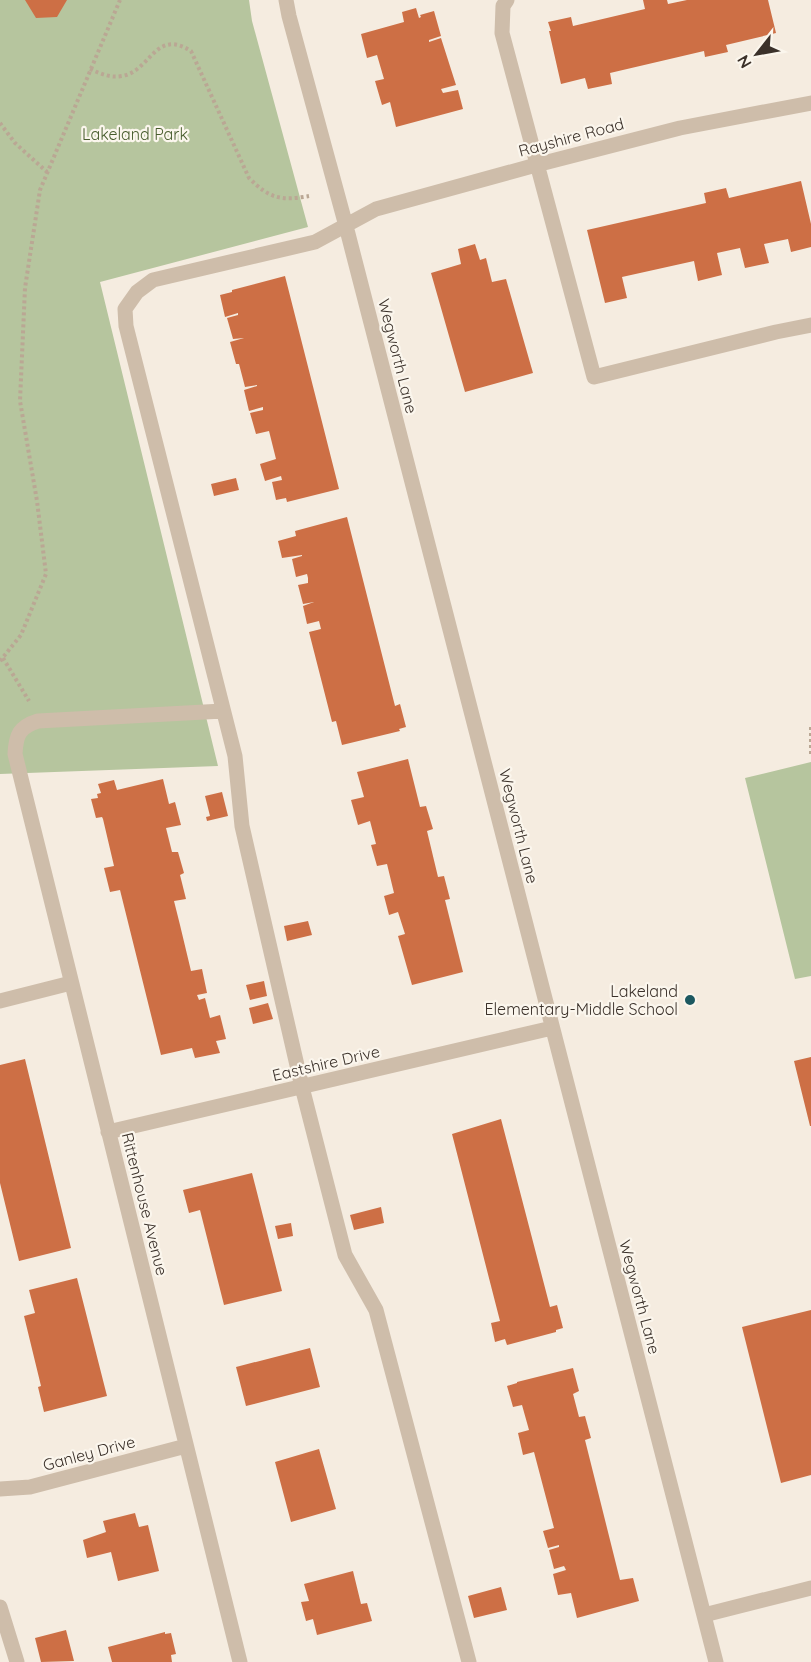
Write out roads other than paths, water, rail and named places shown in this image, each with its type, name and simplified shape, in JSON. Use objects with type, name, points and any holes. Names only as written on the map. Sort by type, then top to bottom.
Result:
[{"type":"street","name":"Wegworth Lane","points":[[286,0],[716,1662]]},
{"type":"street","points":[[507,0],[503,6],[502,33],[594,377],[811,325]]},
{"type":"street","name":"Rayshire Road","points":[[223,711],[126,326],[124,309],[137,292],[153,280],[315,242],[376,209],[680,128],[811,103]]},
{"type":"street","points":[[223,711],[235,756],[242,826],[302,1087],[345,1255],[376,1310],[469,1662]]},
{"type":"street","name":"Rittenhouse Avenue","points":[[223,711],[38,721],[22,729],[16,738],[15,754],[240,1662]]},
{"type":"street","points":[[0,1001],[71,983]]},
{"type":"street","name":"Eastshire Drive","points":[[108,1132],[552,1028]]},
{"type":"street","name":"Ganley Drive","points":[[0,1489],[30,1486],[186,1446]]},
{"type":"street","points":[[704,1615],[811,1588]]},
{"type":"street","points":[[0,1607],[17,1662]]},
{"type":"place","name":"Lakeland Elementary-Middle School","points":[[690,1000]]},
{"type":"park label","name":"Lakeland Park","points":[[135,134]]}]
